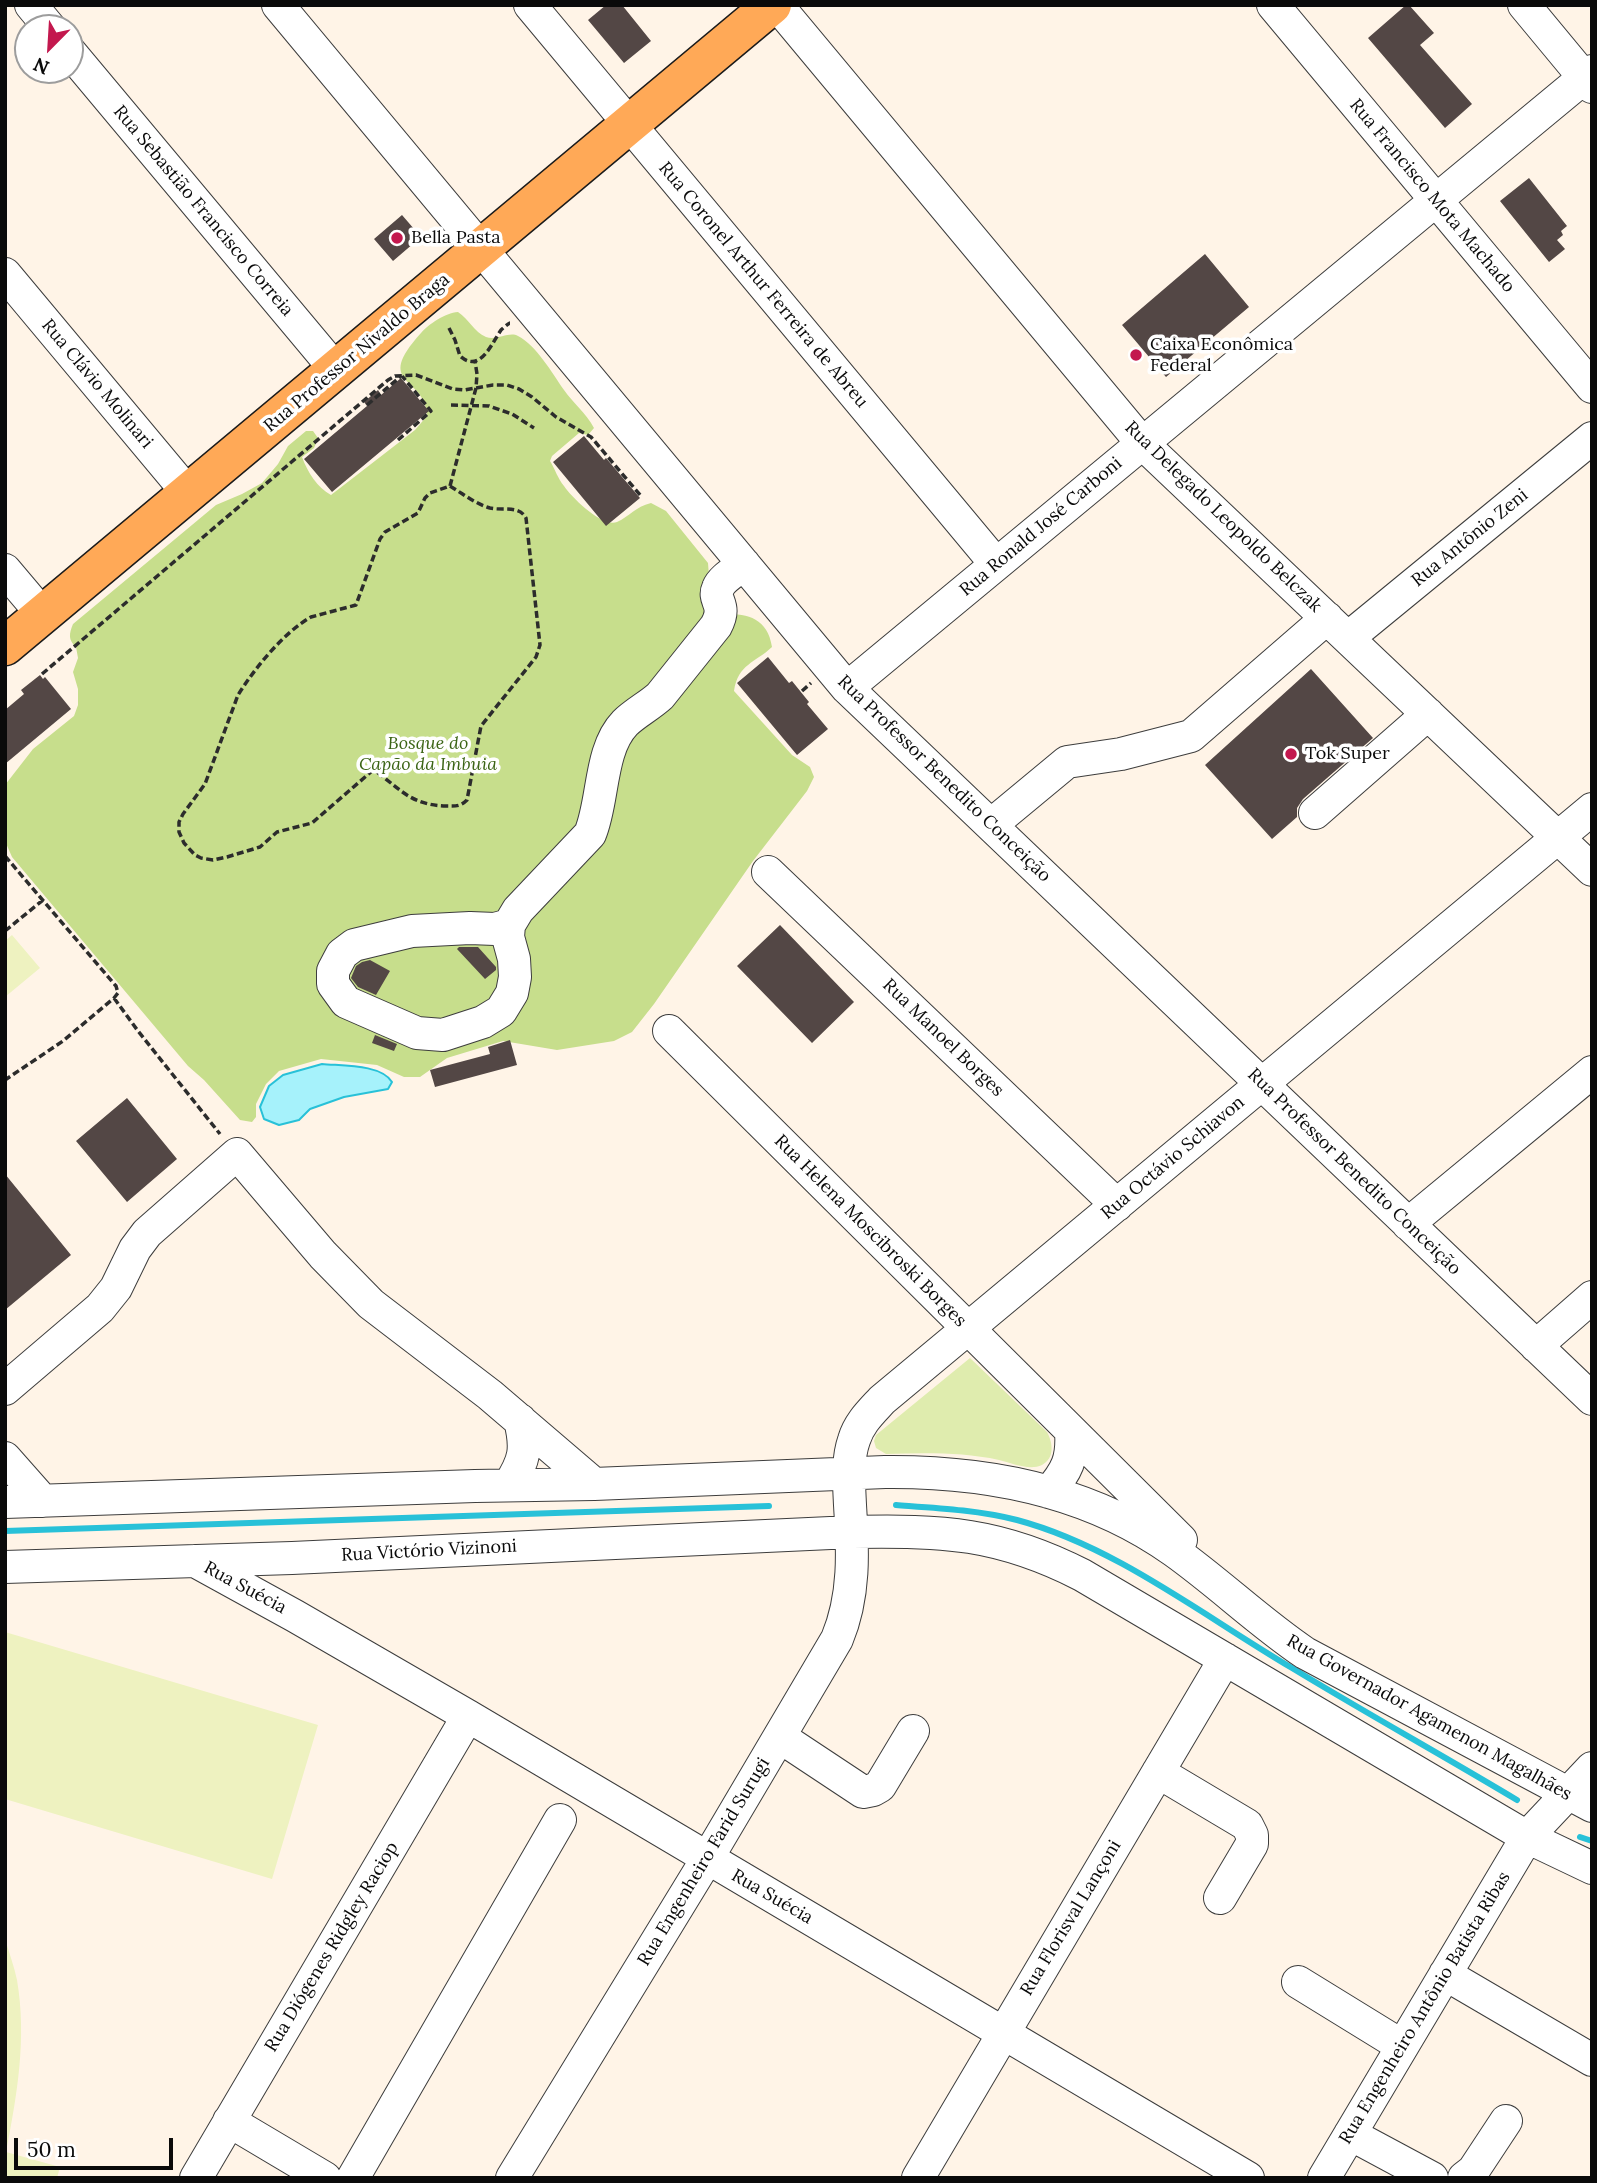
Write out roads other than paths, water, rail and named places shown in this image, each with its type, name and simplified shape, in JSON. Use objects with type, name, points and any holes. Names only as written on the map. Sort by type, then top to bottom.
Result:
[{"type":"main road","name":"Rua Professor Nivaldo Braga","points":[[5,646],[775,5]]},
{"type":"street","name":"Rua Professor Benedito Conceição","points":[[278,5],[847,688],[1592,1399]]},
{"type":"street","name":"Rua Coronel Arthur Ferreira de Abreu","points":[[530,5],[996,564]]},
{"type":"street","name":"Rua Delegado Leopoldo Belczak","points":[[775,5],[1142,443],[1592,870]]},
{"type":"street","name":"Rua Francisco Mota Machado","points":[[1273,5],[1592,387]]},
{"type":"street","points":[[1524,5],[1589,79]]},
{"type":"street","name":"Rua Sebastião Francisco Correia","points":[[84,69],[335,370]]},
{"type":"street","name":"Rua Ronald José Carboni","points":[[847,688],[1436,201],[1589,79]]},
{"type":"street","name":"Rua Clávio Molinari","points":[[5,274],[188,493]]},
{"type":"street","name":"Rua Antônio Zeni","points":[[991,825],[1066,762],[1121,754],[1191,736],[1592,438]]},
{"type":"street","points":[[509,925],[495,929],[412,931],[354,945],[342,954],[333,971],[333,984],[346,1002],[417,1033],[443,1035],[483,1022],[501,1012],[512,993],[515,977],[509,925],[518,910],[590,834],[596,819],[613,740],[625,723],[651,705],[716,626],[722,607],[716,597],[717,590],[721,583],[744,564]]},
{"type":"street","points":[[5,570],[43,615]]},
{"type":"street","points":[[1315,813],[1428,714]]},
{"type":"street","name":"Rua Octávio Schiavon","points":[[852,1532],[849,1473],[853,1441],[870,1413],[1592,809]]},
{"type":"street","name":"Rua Manoel Borges","points":[[768,872],[1117,1205]]},
{"type":"street","name":"Rua Helena Moscibroski Borges","points":[[669,1031],[1269,1627]]},
{"type":"street","points":[[1408,1223],[1592,1072]]},
{"type":"street","points":[[5,1390],[109,1299],[135,1249],[147,1233],[237,1154],[323,1255],[371,1304],[473,1381],[594,1484]]},
{"type":"street","points":[[1536,1346],[1592,1297]]},
{"type":"street","points":[[509,1485],[524,1455],[520,1420]]},
{"type":"street","points":[[1049,1492],[1061,1479],[1068,1465],[1073,1448],[1071,1431]]},
{"type":"street","points":[[5,1458],[44,1501]]},
{"type":"street","name":"Rua Governador Agamenon Magalhães","points":[[849,1473],[920,1472],[985,1477],[1049,1492],[1105,1512],[1147,1533],[1201,1571],[1269,1627],[1314,1658],[1580,1800]]},
{"type":"street","points":[[5,1502],[594,1484],[849,1473]]},
{"type":"street","points":[[852,1532],[904,1531],[960,1535],[1027,1549],[1082,1575],[1527,1837],[1592,1868]]},
{"type":"street","name":"Rua Victório Vizinoni","points":[[5,1567],[292,1558],[852,1532]]},
{"type":"street","name":"Rua Engenheiro Farid Surugi","points":[[512,2178],[828,1656],[844,1624],[851,1588],[852,1532]]},
{"type":"street","name":"Rua Suécia","points":[[292,1558],[284,1576],[282,1590],[296,1616]]},
{"type":"street","name":"Rua Suécia","points":[[194,1561],[296,1616],[468,1716],[1248,2178]]},
{"type":"street","name":"Rua Florisval Lançoni","points":[[918,2178],[1225,1660]]},
{"type":"street","name":"Rua Diógenes Ridgley Raciop","points":[[196,2178],[468,1716]]},
{"type":"street","points":[[780,1737],[863,1792],[880,1786],[913,1731]]},
{"type":"street","name":"Rua Engenheiro Antônio Batista Ribas","points":[[1324,2178],[1527,1837],[1580,1800],[1592,1768]]},
{"type":"street","points":[[1158,1772],[1247,1825],[1252,1835],[1252,1844],[1220,1898]]},
{"type":"street","points":[[353,2178],[560,1821]]},
{"type":"street","points":[[1445,1974],[1592,2060]]},
{"type":"street","points":[[1298,1982],[1402,2046]]},
{"type":"street","points":[[229,2121],[325,2178]]},
{"type":"street","points":[[1464,2178],[1473,2171],[1506,2121]]},
{"type":"street","points":[[1350,2134],[1432,2178]]},
{"type":"water","points":[[322,1064],[370,1069],[387,1076],[392,1082],[388,1089],[344,1097],[310,1109],[299,1120],[279,1125],[264,1119],[260,1107],[269,1086],[283,1075]]},
{"type":"waterway","points":[[896,1505],[957,1510],[1017,1520],[1089,1547],[1159,1585],[1320,1685],[1517,1800]]},
{"type":"waterway","points":[[5,1531],[769,1506]]},
{"type":"waterway","points":[[1580,1837],[1592,1841]]},
{"type":"place","name":"Bella Pasta","points":[[397,238]]},
{"type":"place","name":"Caixa Econômica Federal","points":[[1136,355]]},
{"type":"place","name":"Tok Super","points":[[1291,754]]},
{"type":"park label","name":"Bosque do Capão da Imbuia","points":[[428,754]]}]
